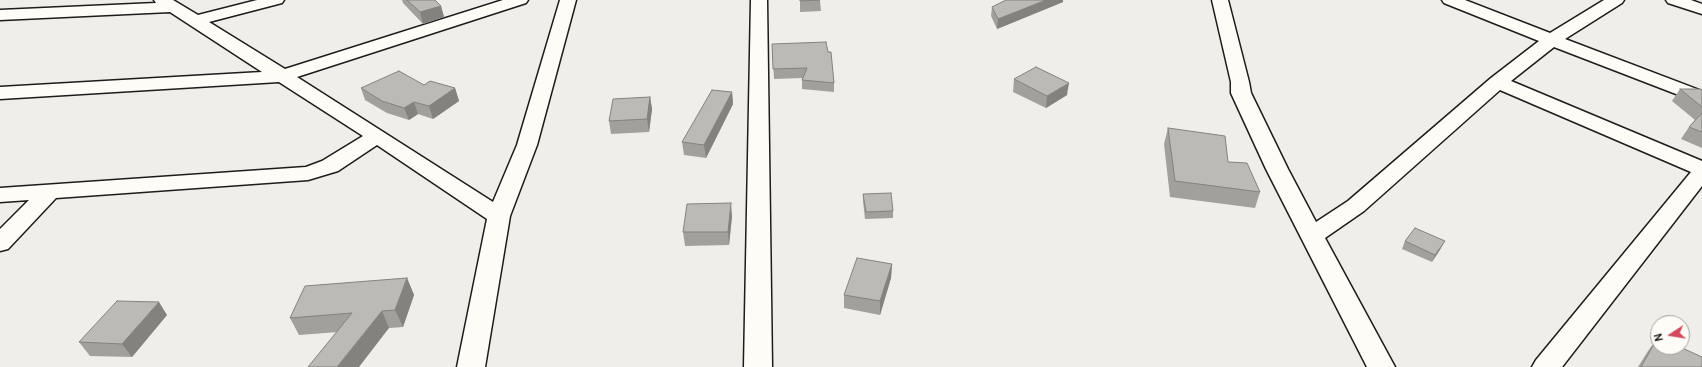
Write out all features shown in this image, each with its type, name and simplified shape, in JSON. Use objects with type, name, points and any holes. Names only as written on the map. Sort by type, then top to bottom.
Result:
[{"type":"street","points":[[195,21],[242,4],[276,0]]},
{"type":"street","points":[[0,93],[283,76],[520,0]]},
{"type":"street","points":[[471,367],[499,216],[527,145],[568,0]]},
{"type":"street","points":[[758,367],[759,0]]},
{"type":"street","points":[[1220,0],[1240,82],[1241,93],[1277,169],[1381,367]]},
{"type":"street","points":[[1450,0],[1702,98]]},
{"type":"street","points":[[1312,236],[1356,206],[1498,82],[1552,39],[1616,0]]},
{"type":"street","points":[[1674,0],[1702,9]]},
{"type":"street","points":[[0,16],[167,4],[377,136],[499,216]]},
{"type":"street","points":[[1498,82],[1702,170],[1546,367]]},
{"type":"street","points":[[0,196],[308,173],[330,166],[377,136]]},
{"type":"street","points":[[0,244],[49,192]]},
{"type":"building","points":[[407,0],[435,0],[441,6],[420,12]]},
{"type":"building","points":[[1006,0],[1046,0],[998,19],[992,7]]},
{"type":"building","points":[[826,42],[828,52],[831,52],[834,83],[802,80],[807,68],[773,69],[772,44]]},
{"type":"building","points":[[1036,67],[1069,83],[1047,96],[1014,79]]},
{"type":"building","points":[[399,71],[424,85],[430,81],[455,88],[429,106],[414,102],[404,108],[382,101],[361,88]]},
{"type":"building","points":[[1680,89],[1702,90],[1702,107]]},
{"type":"building","points":[[712,90],[732,92],[704,145],[682,142]]},
{"type":"building","points":[[650,97],[647,119],[609,121],[613,99]]},
{"type":"building","points":[[1702,113],[1702,132],[1689,127]]},
{"type":"building","points":[[1168,128],[1225,136],[1228,162],[1247,163],[1260,192],[1175,181]]},
{"type":"building","points":[[891,193],[893,211],[866,212],[863,194]]},
{"type":"building","points":[[731,203],[728,232],[683,232],[687,204]]},
{"type":"building","points":[[1415,228],[1445,241],[1435,255],[1405,241]]},
{"type":"building","points":[[857,258],[892,264],[880,301],[844,295]]},
{"type":"building","points":[[407,278],[395,310],[382,311],[337,367],[308,367],[352,313],[290,318],[305,286]]},
{"type":"building","points":[[117,301],[159,302],[122,344],[79,342]]},
{"type":"building","points":[[1650,351],[1650,355],[1690,355],[1690,352],[1702,357],[1702,367],[1641,367]]}]
